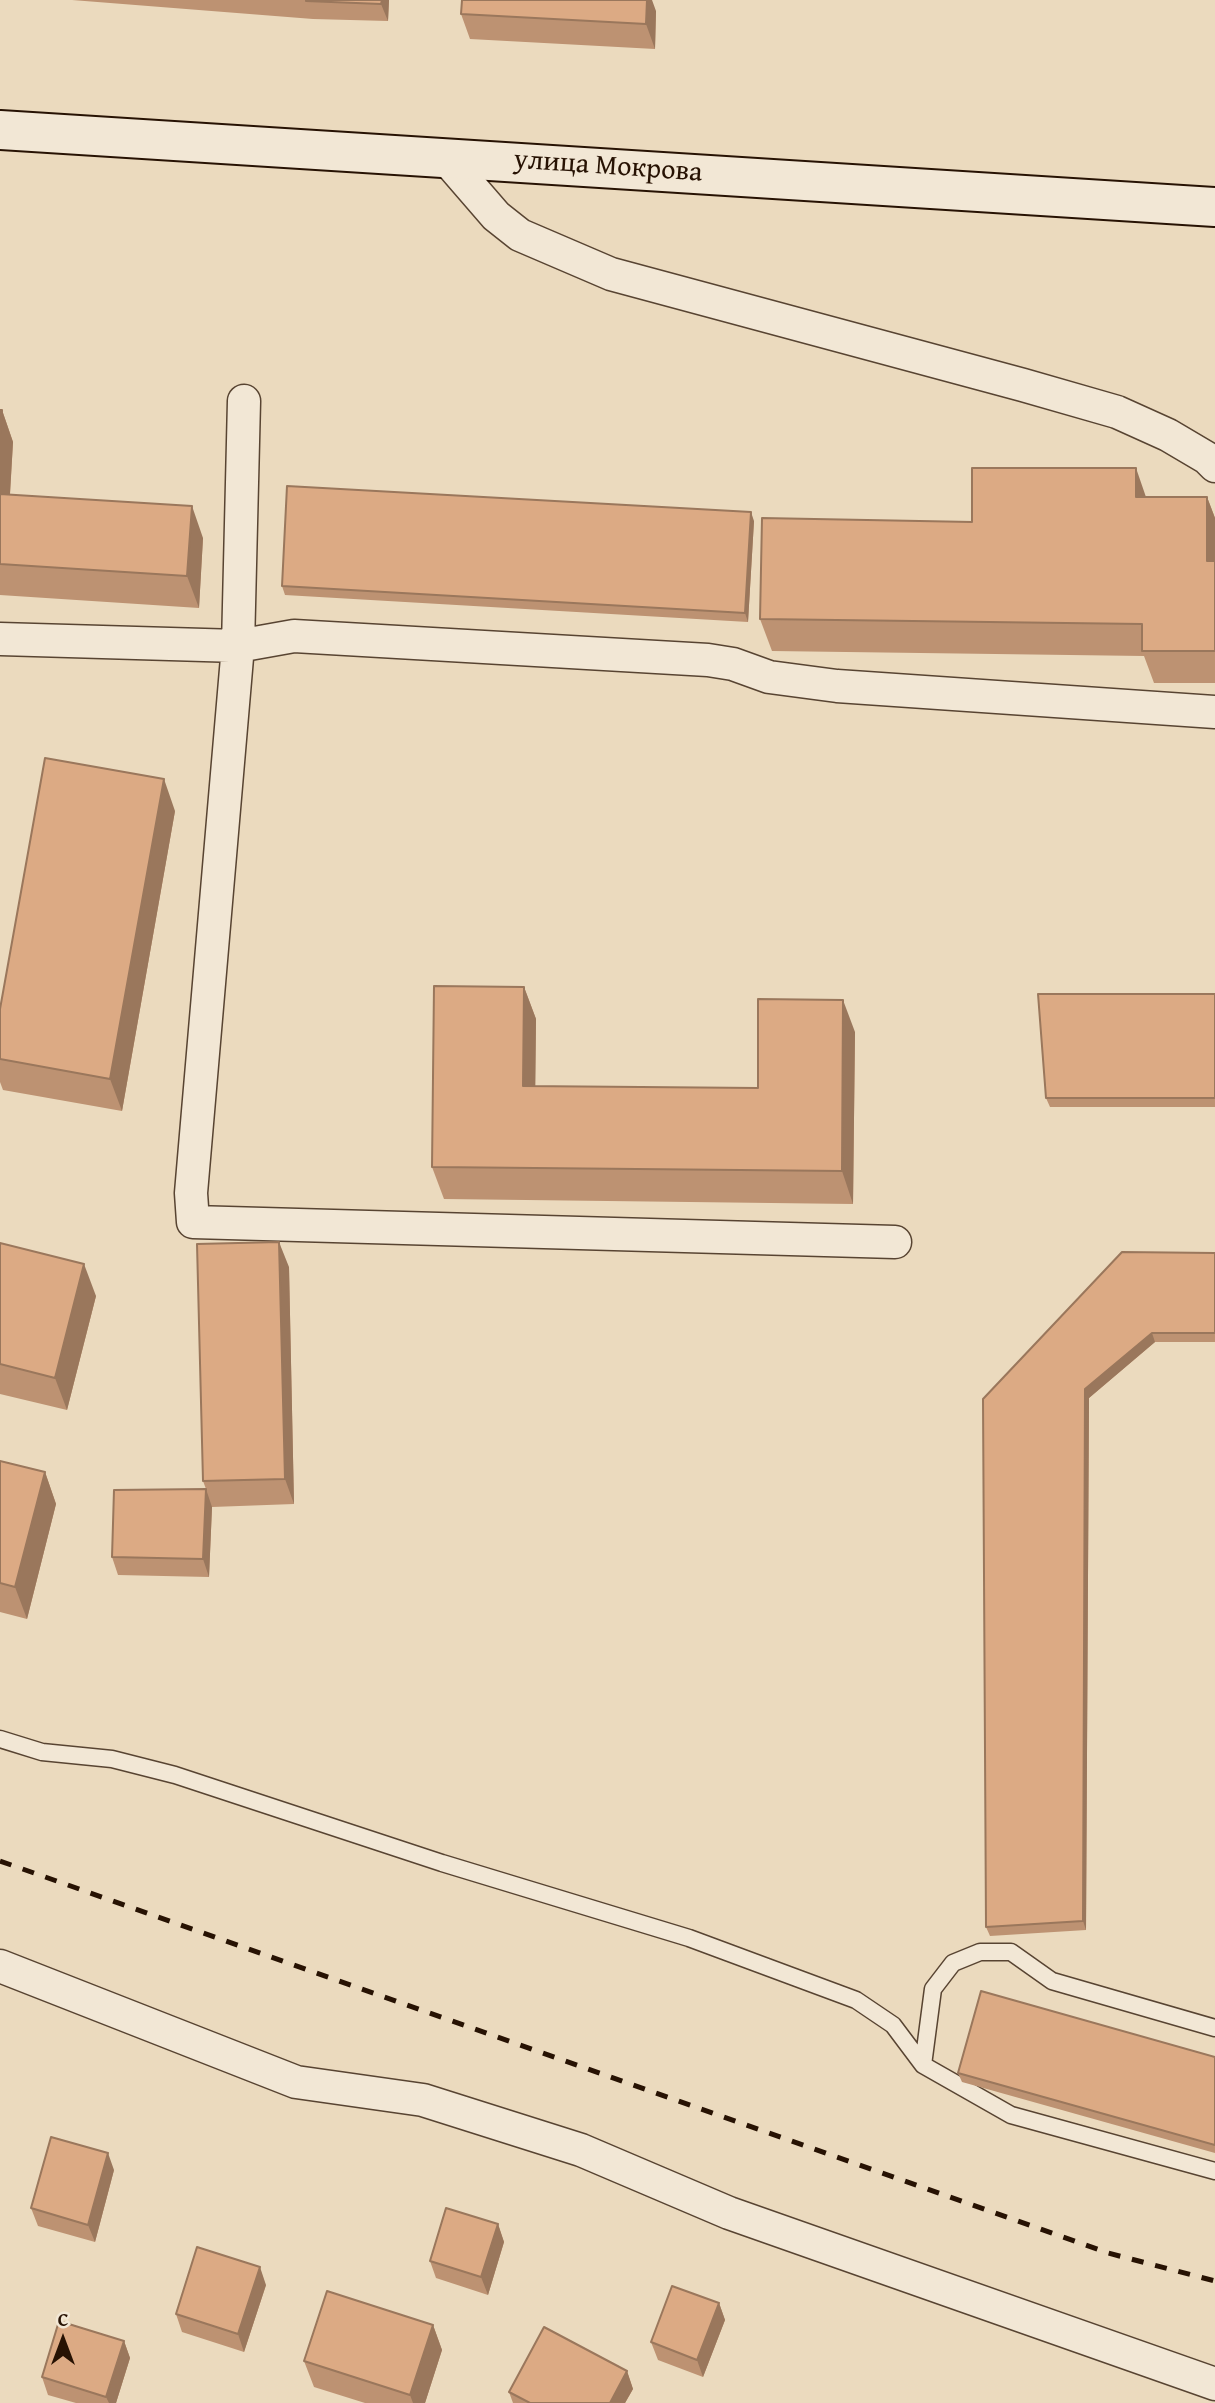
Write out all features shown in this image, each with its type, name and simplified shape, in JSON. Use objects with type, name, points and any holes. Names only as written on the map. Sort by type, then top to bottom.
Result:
[{"type":"main road","name":"улица Мокрова","points":[[0,130],[1215,208]]},
{"type":"street","points":[[445,157],[496,216],[520,235],[611,274],[1023,384],[1117,412],[1168,435],[1208,458],[1215,466]]},
{"type":"street","points":[[244,401],[238,646],[191,1194],[193,1222],[895,1242]]},
{"type":"street","points":[[0,639],[238,646],[294,636],[708,660],[733,664],[769,677],[837,685],[1215,712]]},
{"type":"street","points":[[0,1966],[296,2082],[423,2100],[581,2150],[729,2213],[1215,2385]]},
{"type":"lane","points":[[0,1739],[42,1752],[112,1759],[175,1774],[442,1863],[689,1938],[856,2000],[892,2025],[923,2065],[1011,2115],[1215,2171]]},
{"type":"lane","points":[[923,2065],[933,1989],[953,1963],[980,1952],[1011,1952],[1052,1981],[1215,2028]]},
{"type":"building","points":[[306,0],[382,0],[381,4]]},
{"type":"building","points":[[462,0],[647,0],[646,24],[461,14]]},
{"type":"building","points":[[972,468],[1136,468],[1136,497],[1207,497],[1207,561],[1215,561],[1215,651],[1142,651],[1142,624],[760,619],[762,518],[972,522]]},
{"type":"building","points":[[287,486],[751,512],[745,613],[282,586]]},
{"type":"building","points":[[0,494],[192,506],[187,576],[0,564]]},
{"type":"building","points":[[45,758],[164,779],[110,1079],[0,1059],[0,1009]]},
{"type":"building","points":[[434,986],[524,987],[523,1086],[758,1088],[758,999],[843,1000],[842,1171],[432,1167]]},
{"type":"building","points":[[1038,994],[1215,994],[1215,1098],[1046,1098]]},
{"type":"building","points":[[279,1242],[285,1479],[203,1481],[197,1244]]},
{"type":"building","points":[[0,1243],[84,1264],[55,1378],[0,1364]]},
{"type":"building","points":[[1122,1252],[1215,1253],[1215,1333],[1152,1333],[1085,1389],[1083,1921],[986,1927],[983,1399]]},
{"type":"building","points":[[0,1461],[45,1472],[15,1587],[0,1583]]},
{"type":"building","points":[[206,1489],[203,1559],[112,1557],[114,1490]]},
{"type":"building","points":[[981,1991],[1215,2057],[1215,2145],[958,2073]]},
{"type":"building","points":[[51,2137],[108,2153],[88,2225],[31,2208]]},
{"type":"building","points":[[446,2208],[498,2224],[481,2277],[430,2261]]},
{"type":"building","points":[[197,2247],[260,2267],[238,2334],[176,2314]]},
{"type":"building","points":[[672,2286],[719,2303],[697,2360],[651,2342]]},
{"type":"building","points":[[327,2291],[433,2325],[410,2395],[304,2361]]},
{"type":"building","points":[[59,2321],[124,2341],[106,2397],[42,2377]]},
{"type":"building","points":[[544,2327],[627,2371],[610,2403],[530,2403],[509,2392]]},
{"type":"railway","points":[[0,1861],[1108,2253],[1215,2281]]}]
